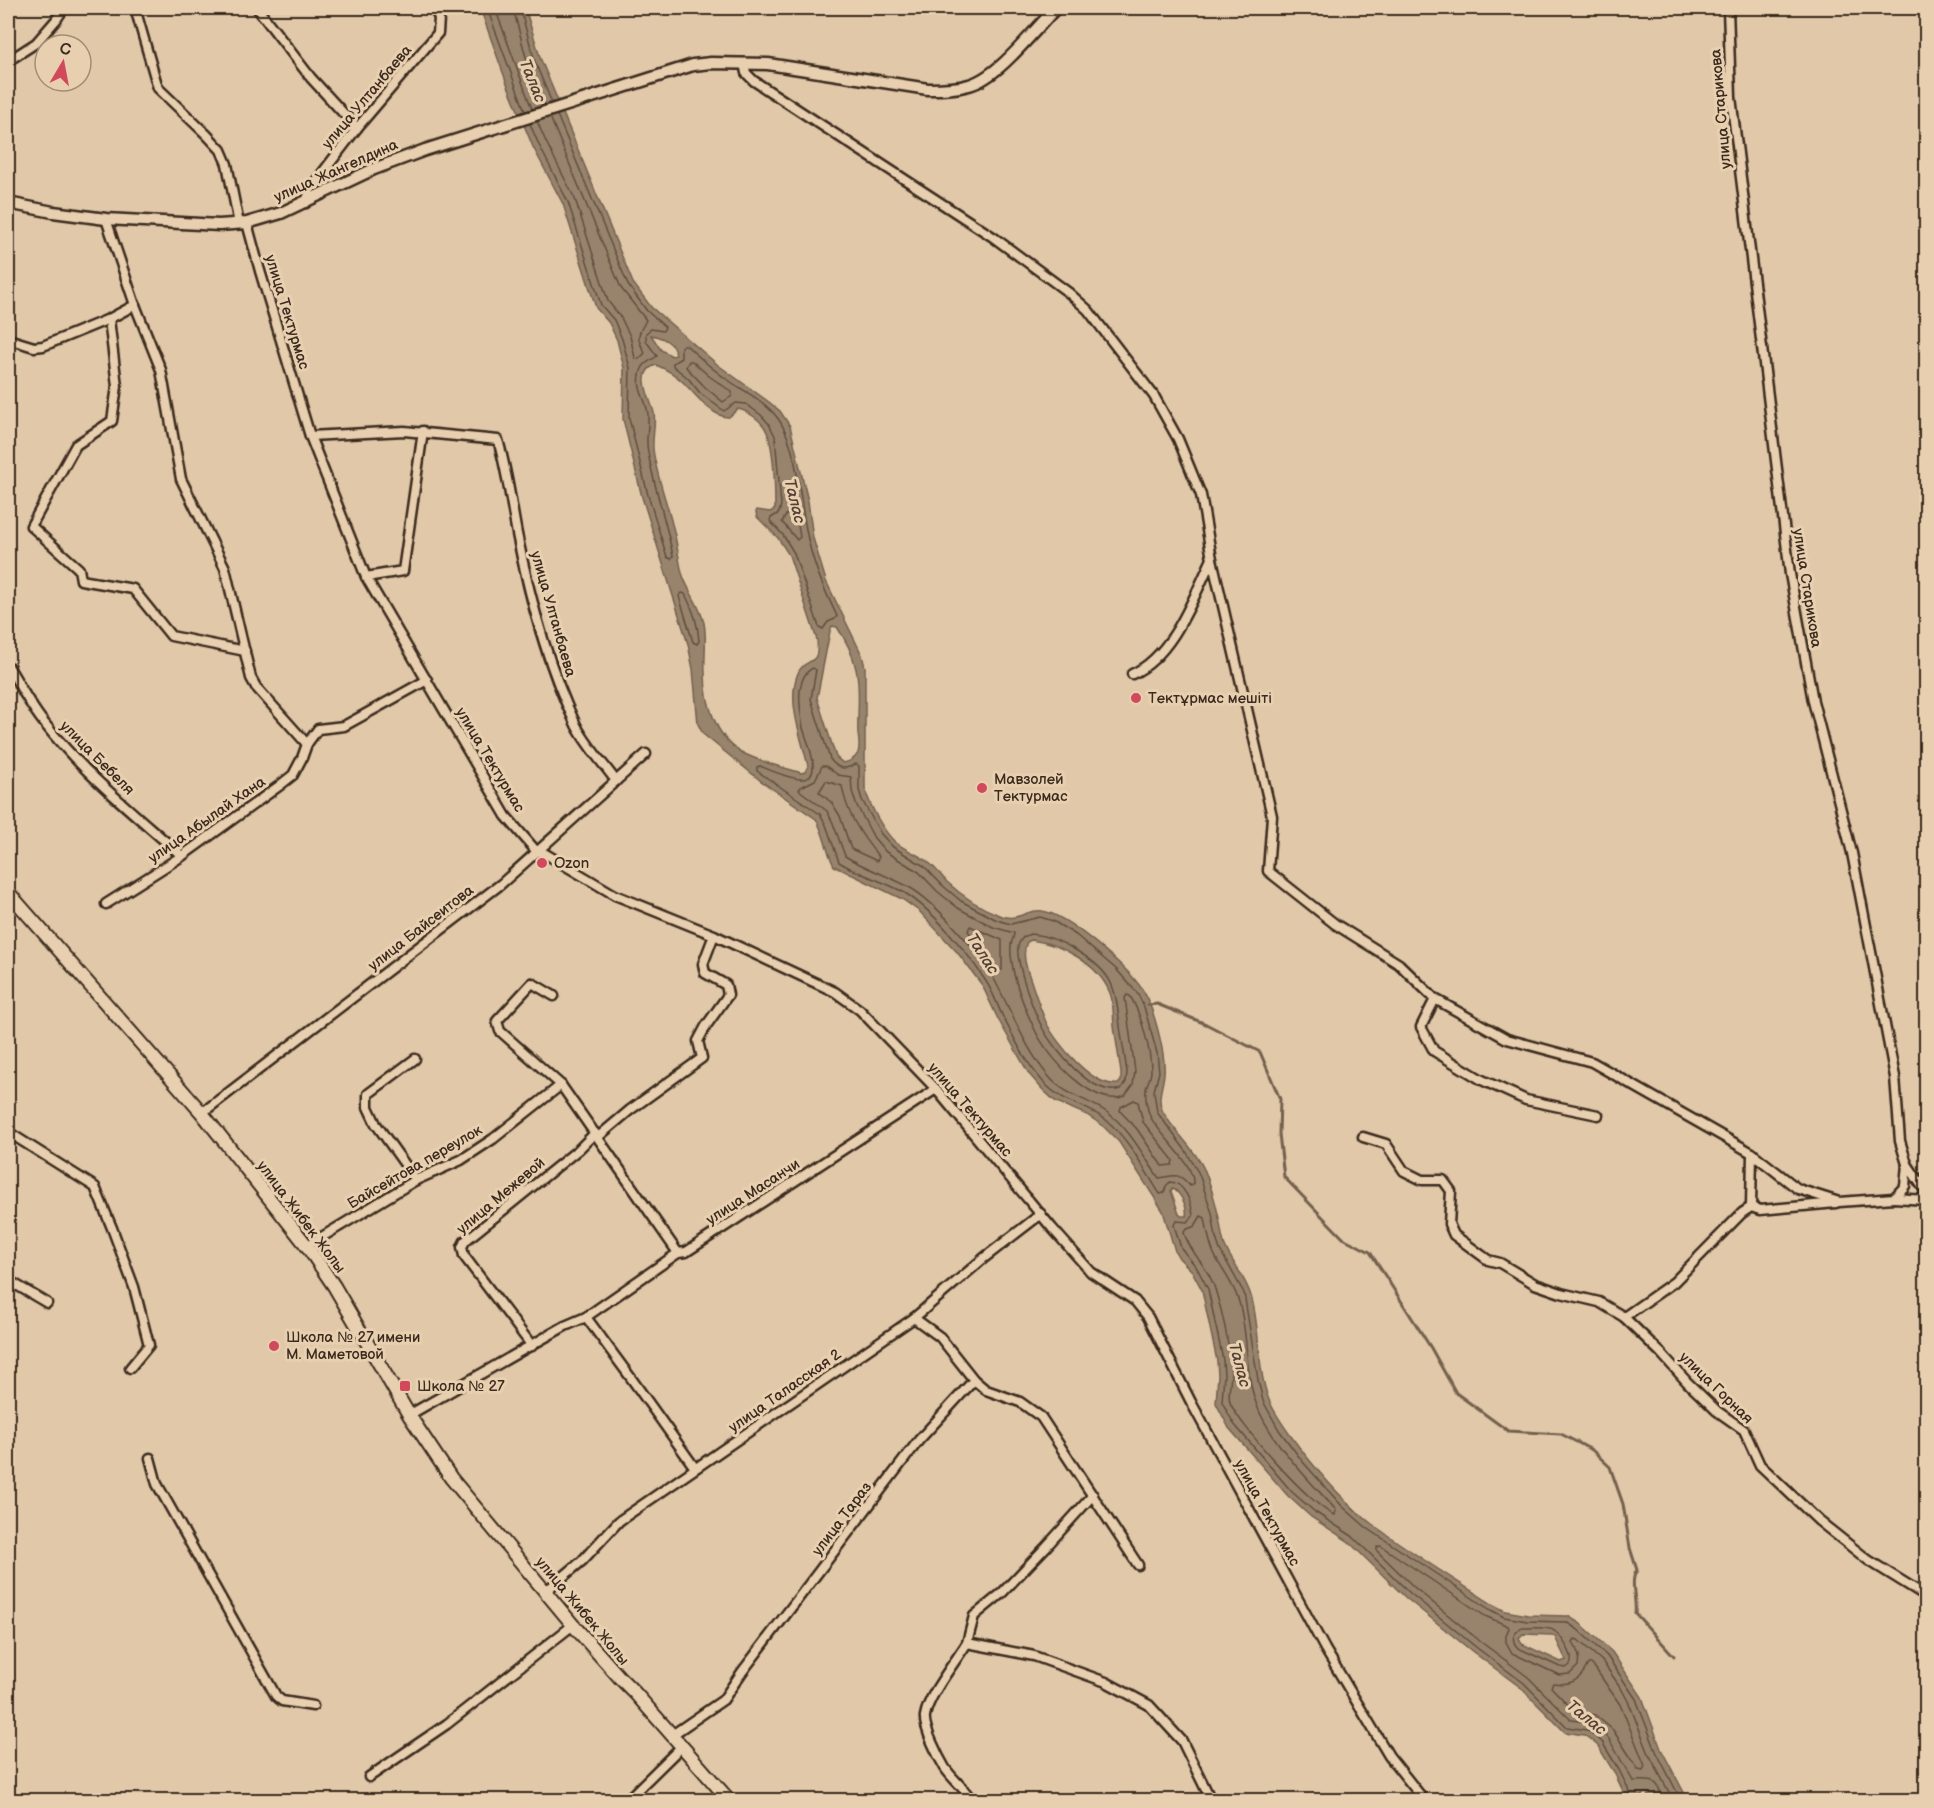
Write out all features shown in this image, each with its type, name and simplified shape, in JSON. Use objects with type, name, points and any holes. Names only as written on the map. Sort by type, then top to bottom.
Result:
[{"type":"main road","name":"улица Жибек Жолы","points":[[8,892],[202,1113],[307,1246],[334,1286],[409,1415],[451,1478],[573,1625],[729,1800]]},
{"type":"street","points":[[8,61],[36,43],[64,8]]},
{"type":"street","name":"улица Тектурмас","points":[[135,8],[158,88],[221,150],[227,164],[243,224],[260,271],[310,436],[366,577],[506,816],[537,852],[544,853],[615,895],[714,935],[835,992],[860,1010],[936,1089],[1091,1272],[1135,1301],[1148,1317],[1191,1402],[1325,1649],[1389,1756],[1424,1800]]},
{"type":"street","points":[[257,8],[311,78],[357,128]]},
{"type":"street","name":"улица Ултанбаева","points":[[306,203],[310,189],[357,128],[438,33],[439,18],[434,8]]},
{"type":"street","name":"улица Жангелдина","points":[[8,203],[106,219],[243,224],[282,213],[306,203],[331,188],[374,169],[495,127],[693,65],[744,63],[801,68],[928,88],[950,89],[972,85],[989,76],[1056,8]]},
{"type":"street","name":"улица Старикова","points":[[1728,8],[1731,98],[1790,574],[1813,701],[1852,853],[1895,1077],[1900,1141],[1907,1164]]},
{"type":"street","points":[[744,63],[746,73],[754,81],[993,237],[1069,293],[1088,310],[1154,396],[1178,439],[1201,495],[1212,559],[1272,816],[1268,871],[1335,924],[1400,964],[1435,999],[1506,1039],[1592,1062],[1752,1153],[1798,1189],[1839,1202]]},
{"type":"street","points":[[106,219],[135,305],[161,370],[181,479],[225,568],[251,678],[256,687],[307,744],[318,729],[344,726],[427,680]]},
{"type":"street","points":[[8,339],[34,347],[43,346],[135,305]]},
{"type":"street","points":[[109,318],[117,386],[112,421],[76,445],[31,526],[79,569],[81,580],[133,589],[171,636],[245,651]]},
{"type":"street","points":[[310,436],[377,431],[423,431],[403,571],[366,577]]},
{"type":"street","name":"улица Ултанбаева","points":[[423,431],[498,440],[506,468],[530,594],[551,665],[578,728],[616,781]]},
{"type":"street","points":[[1132,674],[1156,659],[1167,645],[1212,559]]},
{"type":"street","name":"улица Бебеля","points":[[8,666],[31,706],[54,735],[95,779],[182,856]]},
{"type":"street","name":"улица Абылай Хана","points":[[106,904],[182,856],[293,775],[307,744]]},
{"type":"street","name":"улица Байсеитова","points":[[202,1113],[501,884],[646,754]]},
{"type":"street","points":[[596,1135],[702,1058],[698,1041],[728,995],[726,985],[705,973],[703,964],[714,935]]},
{"type":"street","points":[[554,996],[532,983],[497,1022],[500,1031],[561,1085],[678,1253]]},
{"type":"street","points":[[1435,999],[1421,1027],[1434,1051],[1482,1080],[1526,1100],[1598,1114]]},
{"type":"street","points":[[415,1059],[368,1094],[368,1107],[376,1124],[416,1180]]},
{"type":"street","name":"Байсейтова переулок","points":[[307,1246],[416,1180],[461,1160],[493,1139],[561,1085]]},
{"type":"street","name":"улица Масанчи","points":[[409,1415],[565,1326],[586,1317],[678,1253],[686,1252],[936,1089]]},
{"type":"street","points":[[8,1132],[94,1187],[134,1287],[149,1345],[130,1368]]},
{"type":"street","name":"улица Межевой","points":[[532,1346],[464,1256],[462,1247],[465,1241],[596,1135]]},
{"type":"street","name":"улица Горная","points":[[1363,1137],[1386,1144],[1404,1171],[1422,1180],[1443,1180],[1451,1191],[1449,1224],[1454,1235],[1488,1260],[1500,1263],[1535,1284],[1599,1302],[1624,1317],[1717,1411],[1744,1430],[1760,1465],[1819,1521],[1868,1560],[1926,1596]]},
{"type":"street","points":[[1751,1207],[1752,1153]]},
{"type":"street","points":[[1907,1164],[1926,1192]]},
{"type":"street","points":[[1894,1198],[1905,1186],[1907,1164]]},
{"type":"street","points":[[1624,1317],[1674,1282],[1742,1213],[1751,1207],[1760,1209],[1894,1198],[1926,1200]]},
{"type":"street","name":"улица Таласская 2","points":[[546,1591],[582,1561],[619,1521],[914,1318],[984,1258],[1041,1214]]},
{"type":"street","points":[[8,1280],[47,1303]]},
{"type":"street","points":[[586,1317],[695,1468]]},
{"type":"street","points":[[914,1318],[940,1337],[974,1380],[986,1390],[1020,1402],[1041,1417],[1138,1565]]},
{"type":"street","name":"улица Тараз","points":[[672,1735],[723,1700],[919,1440],[974,1380]]},
{"type":"street","points":[[150,1458],[158,1485],[276,1696],[282,1701],[313,1706]]},
{"type":"street","points":[[971,1800],[945,1768],[926,1727],[924,1717],[930,1702],[967,1643],[975,1616],[1002,1593],[1093,1495]]},
{"type":"street","points":[[369,1777],[447,1724],[573,1625]]},
{"type":"street","points":[[967,1643],[1034,1656],[1107,1682],[1149,1706],[1182,1741],[1211,1800]]},
{"type":"street","points":[[627,1800],[682,1746]]},
{"type":"water","name":"Талас","points":[[480,8],[525,8],[541,60],[633,283],[651,307],[718,365],[780,411],[790,426],[808,501],[813,538],[826,581],[862,655],[865,667],[865,789],[873,810],[886,831],[895,842],[928,862],[965,897],[985,909],[1006,917],[1042,911],[1066,921],[1110,955],[1142,989],[1154,1018],[1163,1055],[1161,1107],[1205,1171],[1225,1246],[1251,1296],[1265,1387],[1282,1424],[1342,1498],[1401,1545],[1505,1611],[1528,1615],[1568,1616],[1581,1624],[1612,1652],[1642,1697],[1661,1749],[1688,1800],[1649,1800],[1645,1793],[1642,1795],[1642,1800],[1624,1800],[1623,1791],[1614,1772],[1598,1746],[1584,1735],[1565,1732],[1520,1687],[1406,1598],[1348,1541],[1311,1517],[1288,1496],[1229,1428],[1216,1403],[1217,1361],[1202,1290],[1192,1271],[1175,1251],[1163,1211],[1119,1142],[1102,1125],[1087,1115],[1055,1101],[1029,1074],[982,985],[957,952],[920,912],[902,899],[834,866],[816,819],[761,781],[703,734],[698,724],[693,669],[688,644],[642,497],[623,419],[624,368],[617,340],[609,323],[596,308],[563,204],[533,147]],"holes":[[[651,335],[667,341],[673,347],[676,355],[672,356],[661,350]],[[656,365],[663,368],[681,380],[717,414],[729,417],[738,409],[746,412],[760,422],[768,435],[773,467],[775,509],[770,512],[757,510],[757,517],[778,538],[789,555],[817,640],[816,655],[801,668],[795,684],[794,708],[808,766],[805,772],[801,773],[771,764],[741,752],[724,737],[713,717],[705,684],[704,623],[682,573],[674,530],[656,468],[653,449],[654,413],[646,386],[646,373],[649,368]],[[832,626],[837,627],[851,653],[858,684],[859,748],[854,759],[843,763],[836,757],[817,698],[830,631]],[[1031,940],[1043,942],[1066,951],[1088,964],[1104,982],[1113,1005],[1121,1073],[1121,1081],[1118,1084],[1108,1083],[1087,1072],[1067,1052],[1051,1031],[1026,965],[1024,953],[1027,942]],[[1172,1188],[1185,1205],[1186,1216],[1179,1214],[1171,1191]],[[1523,1634],[1552,1635],[1566,1660],[1561,1662],[1522,1644],[1519,1638]]]},
{"type":"waterway","points":[[1148,1005],[1157,1004],[1206,1024],[1260,1052],[1280,1099],[1279,1134],[1284,1177],[1343,1238],[1370,1252],[1431,1348],[1456,1393],[1508,1431],[1561,1434],[1592,1450],[1610,1467],[1623,1504],[1630,1548],[1637,1570],[1633,1585],[1635,1613],[1674,1656]]},
{"type":"place","name":"Тектұрмас мешіті","points":[[1136,698]]},
{"type":"place","name":"Мавзолей Тектурмас","points":[[982,788]]},
{"type":"place","name":"Ozon","points":[[542,863]]},
{"type":"place","name":"Школа № 27 имени М. Маметовой","points":[[274,1346]]},
{"type":"place","name":"Школа № 27","points":[[405,1386]]}]
